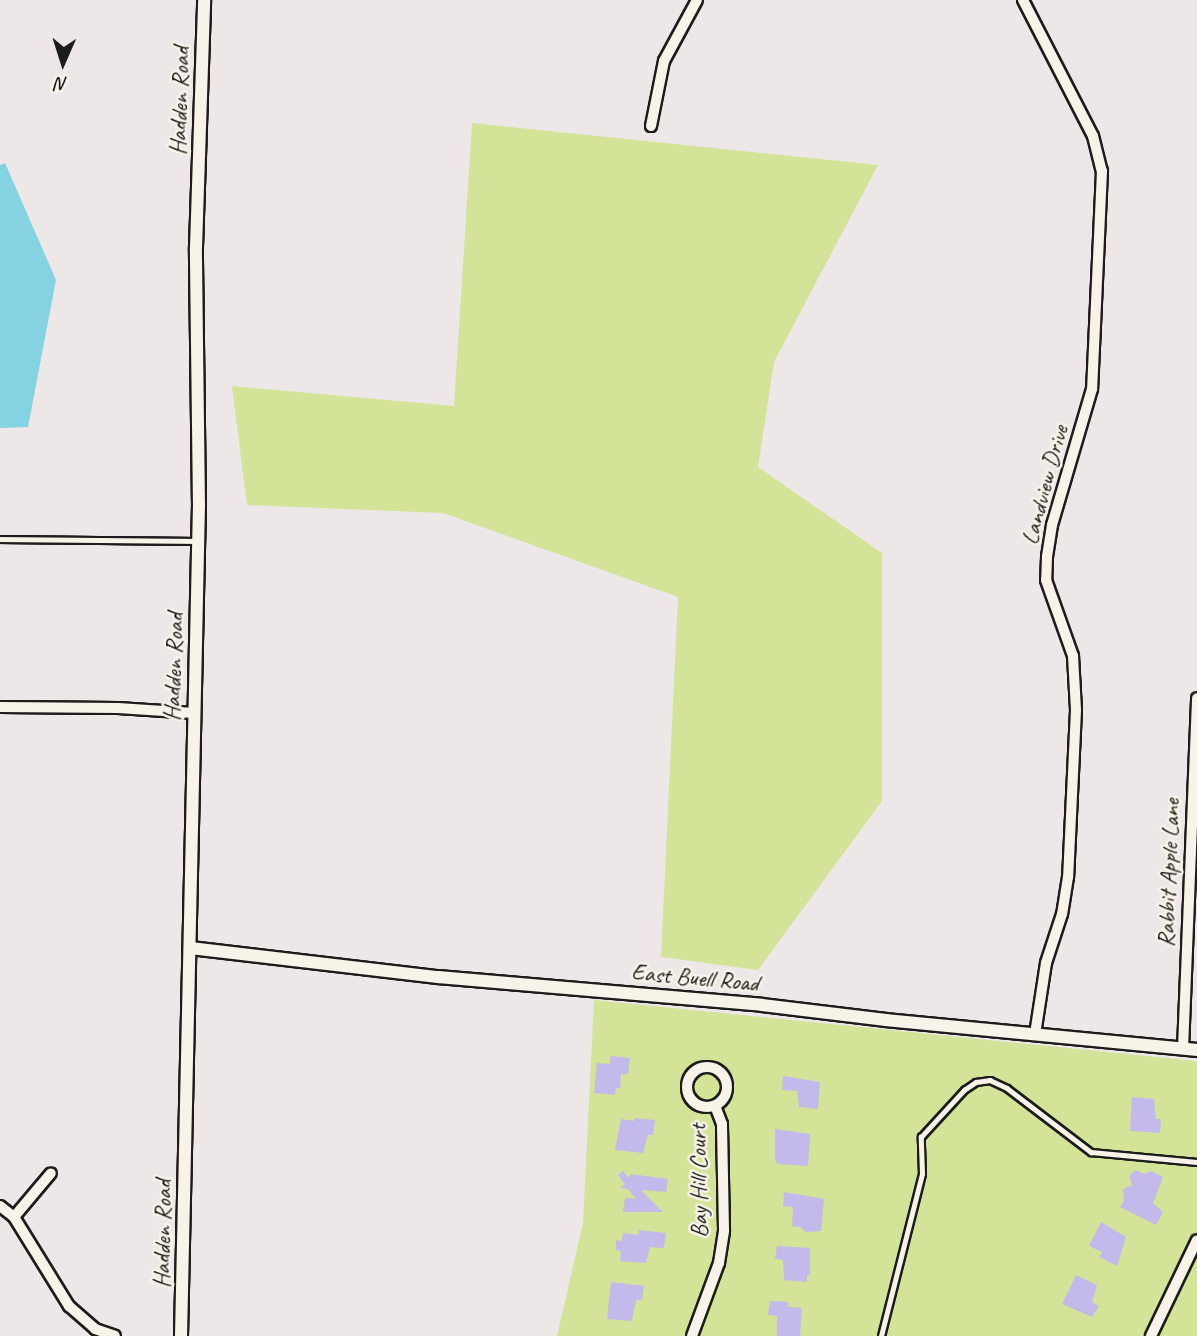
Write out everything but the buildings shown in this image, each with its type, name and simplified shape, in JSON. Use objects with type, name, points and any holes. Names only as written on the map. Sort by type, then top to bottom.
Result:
[{"type":"street","name":"Hadden Road","points":[[181,1336],[198,541],[200,386],[196,247],[204,0]]},
{"type":"street","points":[[651,126],[664,61],[697,0]]},
{"type":"street","name":"Landview Drive","points":[[1023,0],[1085,118],[1102,171],[1093,389],[1052,525],[1047,557],[1046,580],[1073,656],[1076,681],[1075,737],[1068,877],[1062,914],[1046,963],[1035,1034]]},
{"type":"street","name":"Rabbit Apple Lane","points":[[1183,1049],[1197,698]]},
{"type":"street","points":[[0,707],[118,708],[194,713]]},
{"type":"street","name":"East Buell Road","points":[[190,948],[438,976],[762,1004],[886,1020],[1197,1050]]},
{"type":"street","name":"Bay Hill Court","points":[[702,1067],[716,1069],[725,1078],[726,1092],[715,1106],[701,1105],[688,1093],[691,1075],[702,1067]]},
{"type":"street","name":"Bay Hill Court","points":[[692,1336],[719,1263],[724,1230],[722,1124],[715,1106]]},
{"type":"street","points":[[14,1217],[51,1173]]},
{"type":"street","points":[[0,1206],[14,1217],[69,1306],[95,1329],[115,1336]]},
{"type":"street","points":[[1151,1336],[1197,1240]]},
{"type":"lane","points":[[0,539],[198,541]]},
{"type":"lane","points":[[881,1336],[892,1282],[922,1174],[920,1141],[925,1131],[964,1090],[976,1082],[990,1080],[1007,1088],[1091,1152],[1197,1162]]},
{"type":"green space","points":[[472,123],[878,165],[774,362],[758,467],[882,553],[882,801],[758,970],[661,957],[678,597],[443,513],[247,505],[232,386],[454,406]]},
{"type":"green space","points":[[594,1000],[1197,1061],[1197,1336],[557,1336],[583,1223]]},
{"type":"water","points":[[5,163],[56,280],[28,427],[0,428],[0,165]]}]
